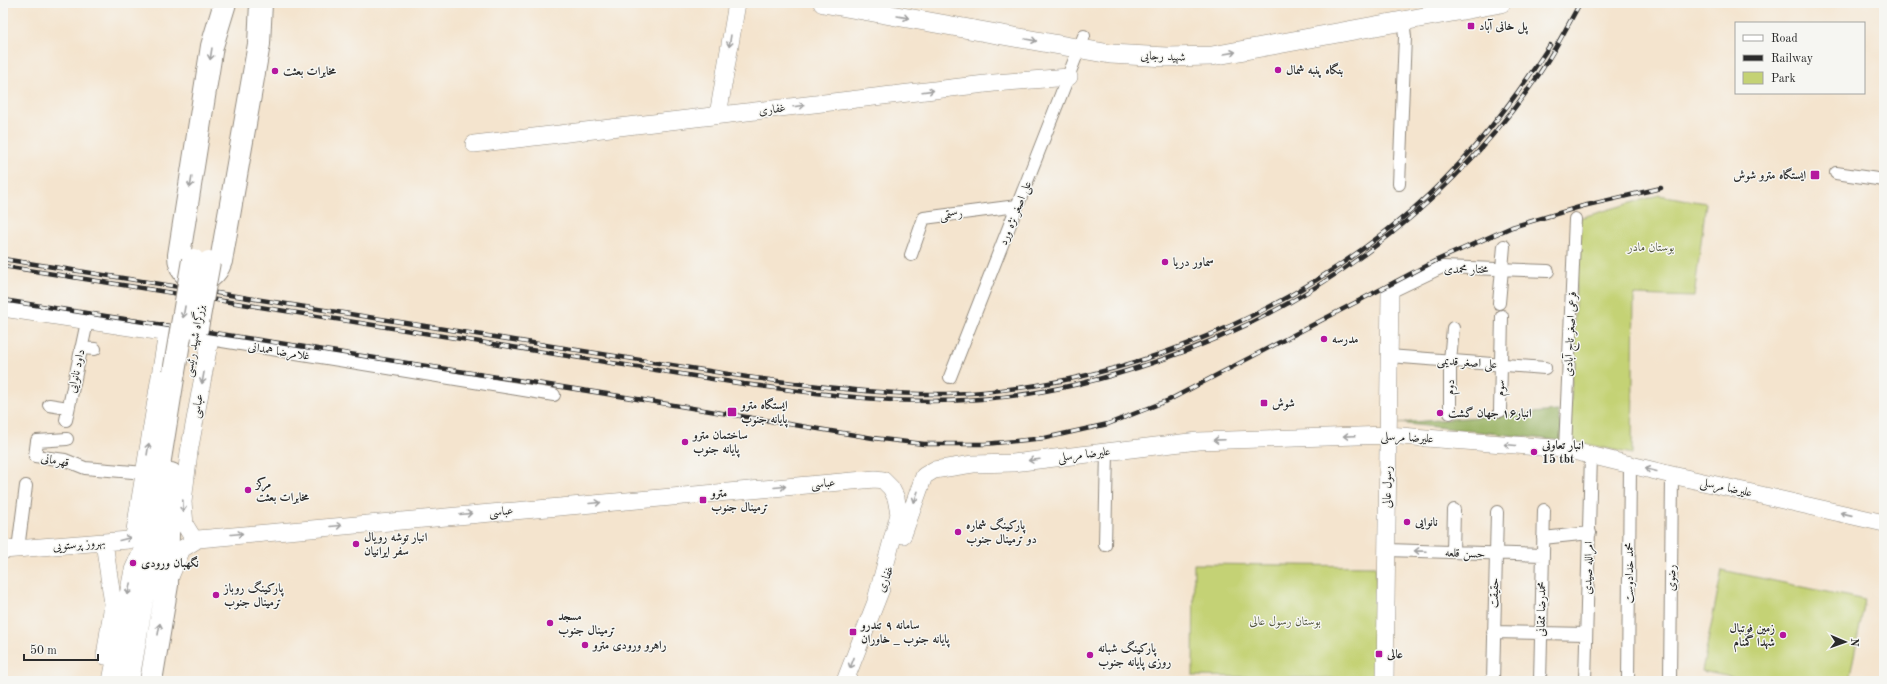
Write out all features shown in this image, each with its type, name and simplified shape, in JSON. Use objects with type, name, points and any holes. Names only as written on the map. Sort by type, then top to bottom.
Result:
[{"type":"highway","points":[[225,3],[212,46],[179,255],[179,264],[182,272],[189,278],[197,280],[205,280],[213,276],[218,270],[221,261],[259,44],[261,3]]},
{"type":"highway","name":"بزرگراه شهید رئیسی","points":[[201,261],[234,3]]},
{"type":"highway","name":"بزرگراه شهید رئیسی","points":[[128,681],[146,578],[147,540],[181,373],[201,261],[255,3]]},
{"type":"highway","name":"بزرگراه شهید رئیسی","points":[[150,681],[167,585],[169,484],[181,373]]},
{"type":"main road","name":"شهید رجایی","points":[[824,3],[1083,42],[1180,45],[1213,43],[1434,3]]},
{"type":"main road","name":"شهید رجایی","points":[[900,3],[1083,42],[1117,54],[1167,57],[1212,56],[1501,3]]},
{"type":"street","points":[[718,115],[737,3]]},
{"type":"street","points":[[1399,184],[1405,37],[1402,21]]},
{"type":"street","name":"علی اصغر نژه ورد","points":[[950,377],[1083,42]]},
{"type":"street","name":"غفاری","points":[[474,144],[994,83],[1070,77]]},
{"type":"street","points":[[1836,173],[1884,180]]},
{"type":"street","name":"رستمی","points":[[912,255],[924,218],[1017,206]]},
{"type":"street","name":"فرعی اصغر تاج آبادی","points":[[1565,449],[1575,220]]},
{"type":"street","points":[[1499,302],[1504,246]]},
{"type":"street","name":"مختار محمدی","points":[[1390,292],[1442,267],[1548,272]]},
{"type":"street","name":"رسول عالی","points":[[1385,681],[1390,292]]},
{"type":"street","name":"غلامرضا همدانی","points":[[3,308],[554,395]]},
{"type":"street","name":"سوم","points":[[1500,411],[1502,316]]},
{"type":"street","name":"داود نانوایی","points":[[66,420],[87,322]]},
{"type":"street","name":"دوم","points":[[1450,413],[1450,361],[1453,328]]},
{"type":"street","name":"بهروز پرستویی","points":[[10,550],[129,540],[134,536],[167,333]]},
{"type":"street","name":"عباسی","points":[[210,340],[189,452],[183,502],[185,525],[190,535],[198,539],[875,479],[883,480],[892,488],[896,498],[899,514],[876,600]]},
{"type":"street","points":[[81,348],[95,349]]},
{"type":"street","name":"علی اصغر قدیمی","points":[[1389,356],[1546,368]]},
{"type":"street","points":[[49,405],[68,408]]},
{"type":"street","name":"علیرضا مرسلی","points":[[924,476],[934,470],[973,464],[1013,463],[1198,441],[1388,435],[1565,449],[1884,523]]},
{"type":"street","name":"قهرمانی","points":[[67,439],[36,441],[34,456],[66,460],[85,468],[144,473]]},
{"type":"street","points":[[1104,545],[1107,452]]},
{"type":"street","name":"امرالله صیدی","points":[[1585,681],[1591,454]]},
{"type":"street","name":"محمد خدادوست","points":[[1628,681],[1630,464]]},
{"type":"street","name":"رضوی","points":[[1670,681],[1672,475]]},
{"type":"street","name":"غفاری","points":[[845,681],[876,600],[902,539],[924,476]]},
{"type":"street","points":[[10,550],[26,486]]},
{"type":"street","points":[[1453,552],[1454,510]]},
{"type":"street","points":[[1544,510],[1543,538],[1590,533]]},
{"type":"street","name":"حقیقت","points":[[1493,681],[1497,512]]},
{"type":"street","name":"محمدرضا ممقانی","points":[[1540,681],[1543,538]]},
{"type":"street","points":[[167,585],[182,549],[198,539]]},
{"type":"street","points":[[111,681],[133,570],[147,540]]},
{"type":"street","points":[[100,681],[113,604],[104,542]]},
{"type":"street","name":"حسن قلعه","points":[[1387,550],[1543,555]]},
{"type":"street","points":[[1493,632],[1586,634]]},
{"type":"green space","name":"بوستان مادر","points":[[1659,195],[1706,203],[1694,297],[1634,295],[1632,454],[1569,440],[1579,218]]},
{"type":"green space","points":[[1558,411],[1564,441],[1399,423]]},
{"type":"green space","name":"بوستان رسول عالی","points":[[1194,564],[1376,566],[1375,679],[1193,676]]},
{"type":"green space","name":"زمین فوتبال شهدا گمنام","points":[[1722,570],[1865,600],[1849,681],[1750,681],[1702,671]]},
{"type":"railway","points":[[3,266],[744,384],[803,392],[892,400],[951,401],[1003,397],[1047,391],[1134,369],[1212,340],[1267,315],[1319,285],[1368,252],[1414,214],[1458,173],[1498,128],[1541,71],[1580,3]]},
{"type":"railway","points":[[3,259],[747,377],[806,385],[894,393],[953,394],[983,392],[1042,384],[1100,372],[1157,355],[1212,334],[1266,308],[1318,279],[1367,246],[1413,209],[1452,172],[1504,111],[1550,45]]},
{"type":"railway","points":[[3,300],[607,394],[873,438],[924,444],[985,444],[1045,438],[1108,424],[1169,400],[1435,261],[1512,227],[1583,206],[1661,188]]},
{"type":"place","name":"پل خانی آباد","points":[[1471,26]]},
{"type":"place","name":"بنگاه پنبه شمال","points":[[1278,70]]},
{"type":"place","name":"مخابرات بعثت","points":[[275,71]]},
{"type":"place","name":"ایستگاه مترو شوش","points":[[1815,175]]},
{"type":"place","name":"سماور دریا","points":[[1165,262]]},
{"type":"place","name":"مدرسه","points":[[1324,339]]},
{"type":"place","name":"شوش","points":[[1264,403]]},
{"type":"place","name":"ایستگاه مترو پایانه جنوب","points":[[732,412]]},
{"type":"place","name":"انبار۱۶ جهان گشت","points":[[1440,413]]},
{"type":"place","name":"ساختمان مترو پایانه جنوب","points":[[685,442]]},
{"type":"place","name":"انبار تعاونی 15 tbt","points":[[1534,452]]},
{"type":"place","name":"مرکز مخابرات بعثت","points":[[248,490]]},
{"type":"place","name":"مترو ترمینال جنوب","points":[[703,500]]},
{"type":"place","name":"نانوایی","points":[[1407,522]]},
{"type":"place","name":"پارکینگ شماره دو ترمینال جنوب","points":[[958,532]]},
{"type":"place","name":"انبار توشه رویال سفر ایرانیان","points":[[356,544]]},
{"type":"place","name":"نگهبان ورودی","points":[[133,563]]},
{"type":"place","name":"پارکینگ روباز ترمینال جنوب","points":[[216,595]]},
{"type":"place","name":"مسجد ترمینال جنوب","points":[[550,623]]},
{"type":"place","name":"سامانه ۹ تندرو پایانه جنوب _ خاوران","points":[[853,632]]},
{"type":"place","name":"زمین فوتبال شهدا گمنام","points":[[1783,635]]},
{"type":"place","name":"راهرو ورودی مترو","points":[[585,645]]},
{"type":"place","name":"عالی","points":[[1379,654]]},
{"type":"place","name":"پارکینگ شبانه روزی پایانه جنوب","points":[[1090,655]]}]
